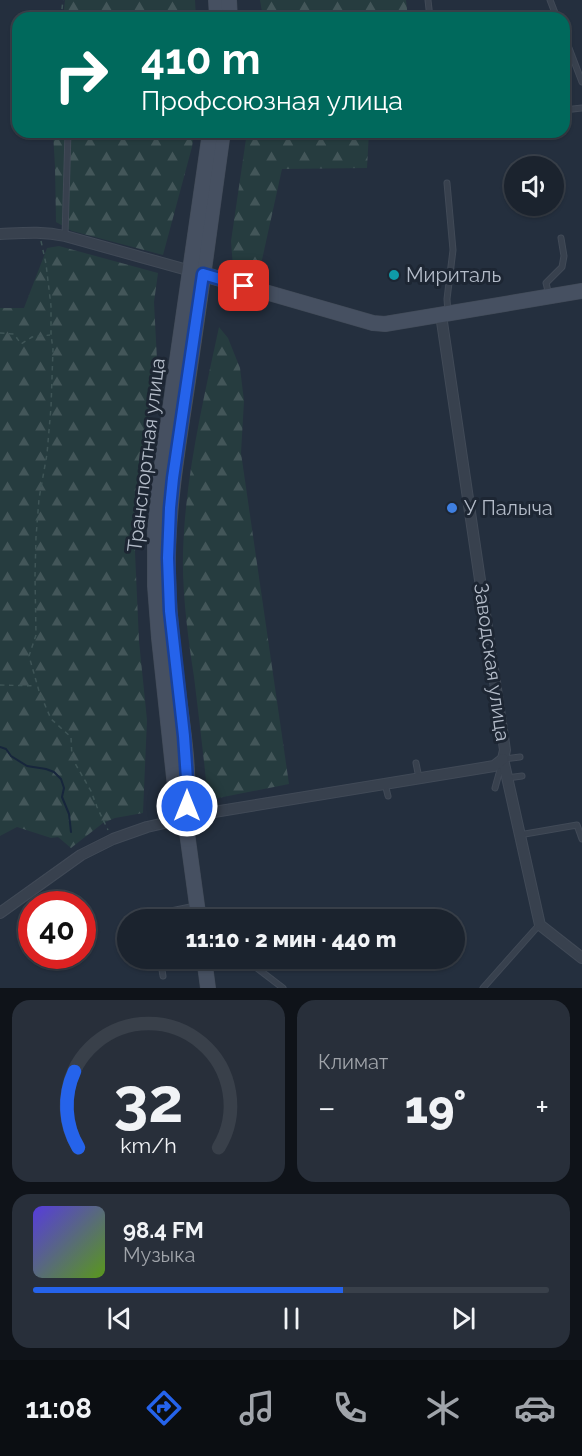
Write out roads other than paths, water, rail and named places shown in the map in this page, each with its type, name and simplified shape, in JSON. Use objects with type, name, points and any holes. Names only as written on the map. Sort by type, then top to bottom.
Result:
[{"type":"street","name":"Транспортная улица","points":[[197,909],[185,818],[188,794],[170,611],[168,558],[173,478],[197,272],[209,138]]},
{"type":"street","name":"Транспортная улица","points":[[197,272],[222,138]]},
{"type":"street","points":[[0,234],[38,232],[65,236],[373,323],[385,324],[582,291]]},
{"type":"street","name":"Заводская улица","points":[[0,913],[81,855],[113,838],[147,827],[208,813],[287,805],[386,783],[495,766],[503,759],[505,750],[445,314]]},
{"type":"street","points":[[503,759],[538,924],[582,958]]},
{"type":"street","points":[[206,969],[208,988]]},
{"type":"lane","points":[[570,51],[582,82]]},
{"type":"lane","points":[[65,236],[68,138]]},
{"type":"lane","points":[[445,314],[453,250],[447,183]]},
{"type":"lane","points":[[549,296],[546,283],[562,267],[564,256],[561,238]]},
{"type":"lane","points":[[495,788],[503,759],[520,757]]},
{"type":"lane","points":[[416,763],[419,778]]},
{"type":"lane","points":[[507,778],[522,776]]},
{"type":"lane","points":[[386,783],[388,796]]},
{"type":"lane","points":[[519,835],[577,825],[582,840]]},
{"type":"lane","points":[[483,988],[538,924]]},
{"type":"lane","points":[[162,969],[163,976]]},
{"type":"lane","points":[[257,969],[283,988]]},
{"type":"waterway","points":[[0,747],[6,749],[11,756],[27,766],[54,772],[61,779],[64,788],[62,797],[69,814],[71,832]]},
{"type":"place","name":"Мириталь","points":[[394,275]]},
{"type":"place","name":"У Палыча","points":[[452,508]]}]
